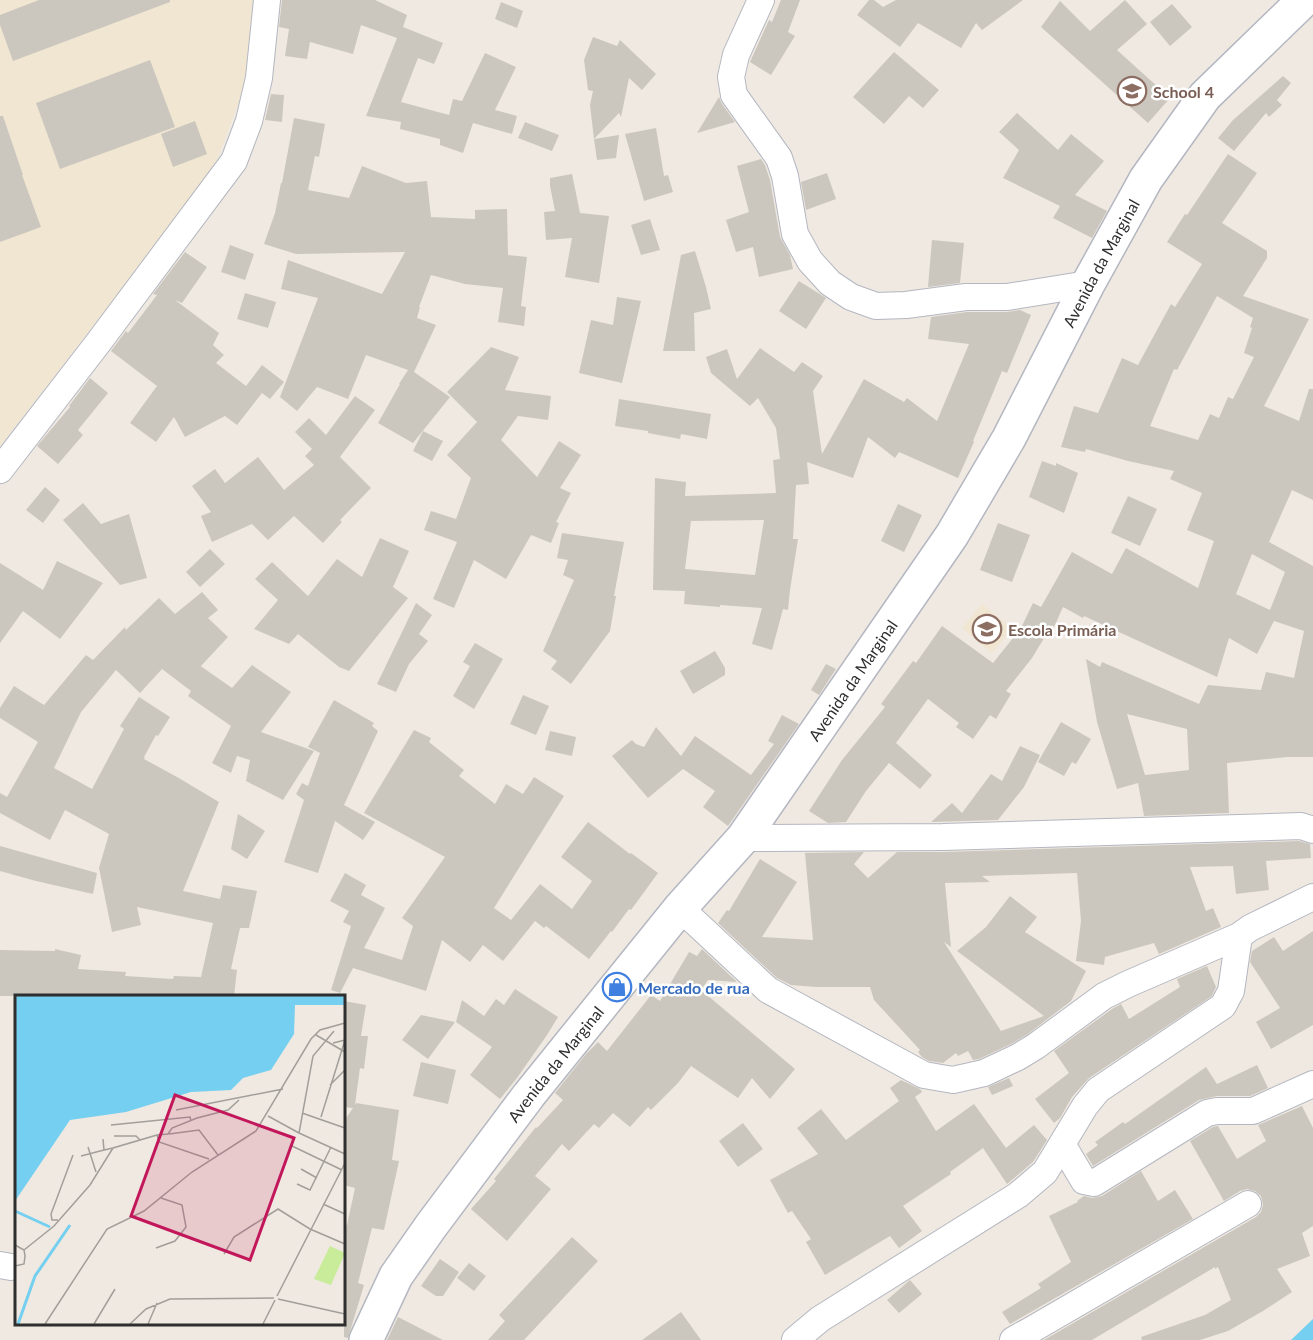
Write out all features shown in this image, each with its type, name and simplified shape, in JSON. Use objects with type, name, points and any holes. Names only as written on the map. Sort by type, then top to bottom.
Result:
[{"type":"street","points":[[0,470],[234,161],[249,121],[259,78],[267,0]]},
{"type":"street","points":[[761,0],[736,55],[731,77],[734,95],[779,158],[785,176],[795,234],[810,261],[830,283],[851,297],[876,306],[906,305],[966,297],[1007,297],[1088,284]]},
{"type":"street","name":"Avenida da Marginal","points":[[366,1340],[396,1276],[430,1226],[529,1095],[680,908],[743,838],[952,535],[1009,438],[1088,284],[1146,179],[1205,96],[1304,0]]},
{"type":"street","points":[[743,838],[943,837],[1301,826],[1313,830]]},
{"type":"street","points":[[680,908],[768,990],[924,1075],[953,1080],[984,1073],[1018,1057],[1104,996],[1239,936],[1250,928],[1313,897]]},
{"type":"street","points":[[795,1340],[826,1330],[1018,1195],[1045,1172],[1085,1106],[1098,1090],[1223,1006],[1232,991],[1239,936]]},
{"type":"street","points":[[1062,1144],[1084,1181],[1094,1183],[1207,1113],[1253,1112],[1313,1084]]},
{"type":"street","points":[[1013,1340],[1248,1204]]},
{"type":"shaded area","points":[[0,0],[257,0],[248,78],[217,160],[184,209],[0,446]]},
{"type":"shaded area","name":"Escola Primária","points":[[982,604],[1012,629],[992,653],[962,628]]},
{"type":"water","points":[[1313,1319],[1313,1340],[1291,1340]]},
{"type":"building","points":[[39,0],[170,0],[170,2],[13,61],[0,25],[0,15]]},
{"type":"building","points":[[282,0],[375,0],[407,15],[403,27],[443,43],[434,64],[418,58],[401,102],[449,115],[453,99],[462,101],[485,53],[516,67],[495,110],[517,116],[512,134],[473,123],[463,153],[440,145],[440,139],[400,129],[401,122],[366,116],[397,38],[361,25],[353,54],[310,42],[307,59],[285,56],[289,29],[279,27]]},
{"type":"building","points":[[781,0],[800,0],[788,32],[795,36],[771,75],[750,62]]},
{"type":"building","points":[[869,0],[874,0],[883,7],[896,0],[1023,0],[982,30],[976,23],[961,48],[918,23],[900,47],[857,15]]},
{"type":"building","points":[[1125,0],[1147,24],[1117,50],[1170,98],[1148,123],[1041,27],[1060,1],[1090,31]]},
{"type":"building","points":[[501,2],[523,11],[517,28],[495,19]]},
{"type":"building","points":[[1172,4],[1192,27],[1170,46],[1150,22]]},
{"type":"building","points":[[593,37],[617,46],[620,40],[656,74],[642,90],[629,78],[621,117],[619,113],[594,139],[590,105],[593,91],[588,90],[584,60]]},
{"type":"building","points":[[894,52],[939,90],[923,108],[909,96],[884,124],[853,97]]},
{"type":"building","points":[[150,60],[175,127],[60,169],[36,103]]},
{"type":"building","points":[[1283,76],[1291,83],[1277,100],[1282,105],[1269,117],[1266,113],[1234,151],[1218,138],[1233,120]]},
{"type":"building","points":[[271,94],[284,95],[282,122],[265,120]]},
{"type":"building","points":[[719,97],[735,122],[697,133]]},
{"type":"building","points":[[1017,113],[1058,150],[1071,134],[1104,161],[1075,195],[1107,211],[1092,238],[1053,218],[1060,206],[1003,178],[1019,150],[999,132]]},
{"type":"building","points":[[0,116],[3,116],[41,227],[0,242]]},
{"type":"building","points":[[294,118],[325,124],[319,157],[315,156],[308,190],[349,198],[362,166],[406,183],[427,181],[431,217],[475,219],[475,210],[507,209],[508,255],[527,257],[521,306],[526,307],[524,326],[498,322],[503,288],[465,284],[431,275],[417,318],[436,325],[414,372],[450,397],[413,443],[378,423],[408,370],[366,355],[348,399],[317,387],[297,411],[280,397],[318,298],[281,289],[288,260],[382,294],[405,252],[296,254],[264,244],[275,213]]},
{"type":"building","points":[[195,121],[207,154],[173,167],[161,134]]},
{"type":"building","points":[[525,122],[559,135],[552,151],[518,138]]},
{"type":"building","points":[[656,128],[664,176],[668,175],[673,192],[644,201],[625,134]]},
{"type":"building","points":[[619,135],[616,158],[597,160],[594,139]]},
{"type":"building","points":[[1228,154],[1257,173],[1222,223],[1267,251],[1267,258],[1243,296],[1309,319],[1264,406],[1299,421],[1309,389],[1313,389],[1313,500],[1292,490],[1269,542],[1313,566],[1313,757],[1287,757],[1227,763],[1229,813],[1144,816],[1138,783],[1117,789],[1097,722],[1086,659],[1100,667],[1102,662],[1199,704],[1208,685],[1261,690],[1266,672],[1294,678],[1304,631],[1274,621],[1257,654],[1229,638],[1217,677],[1063,607],[1054,627],[1052,625],[1032,658],[1006,691],[1011,694],[996,719],[990,715],[973,739],[956,727],[959,723],[928,699],[896,743],[932,775],[920,789],[889,763],[866,791],[846,822],[828,823],[809,811],[842,760],[885,707],[881,704],[913,661],[916,663],[942,626],[993,663],[1021,628],[1033,603],[1041,607],[1072,552],[1112,574],[1126,548],[1198,588],[1214,541],[1187,530],[1202,493],[1170,479],[1174,471],[1086,449],[1085,452],[1061,447],[1074,406],[1098,413],[1122,358],[1138,365],[1171,304],[1175,307],[1202,264],[1167,242],[1185,214],[1187,215]],"holes":[[[1217,296],[1253,318],[1244,353],[1254,357],[1233,399],[1228,397],[1219,418],[1210,414],[1198,440],[1150,426],[1174,369],[1177,370]],[[1252,554],[1285,572],[1270,610],[1236,594]],[[1127,714],[1187,729],[1189,770],[1145,775]]]},
{"type":"building","points":[[761,159],[770,180],[780,237],[790,255],[793,269],[759,277],[753,247],[736,252],[726,220],[749,212],[737,166]]},
{"type":"building","points":[[827,173],[836,199],[806,210],[801,182]]},
{"type":"building","points":[[572,174],[580,213],[609,216],[599,283],[565,277],[572,238],[546,240],[544,212],[555,211],[550,178]]},
{"type":"building","points":[[650,219],[660,250],[641,255],[631,225]]},
{"type":"building","points":[[932,240],[964,243],[960,283],[928,287]]},
{"type":"building","points":[[230,245],[254,254],[245,280],[221,272]]},
{"type":"building","points":[[695,251],[711,309],[694,313],[695,351],[663,351],[681,255]]},
{"type":"building","points":[[185,252],[207,267],[182,303],[175,300],[219,333],[213,345],[224,355],[216,363],[246,386],[262,365],[284,382],[270,399],[262,393],[237,425],[225,416],[185,437],[174,417],[156,442],[130,423],[157,386],[111,351],[157,295],[153,294]]},
{"type":"building","points":[[799,281],[826,298],[806,329],[779,311]]},
{"type":"building","points":[[245,293],[276,302],[268,328],[237,319]]},
{"type":"building","points":[[617,297],[641,301],[622,383],[579,373],[591,320],[613,325]]},
{"type":"building","points":[[1020,310],[1031,315],[1007,373],[1002,371],[958,478],[899,452],[895,458],[868,437],[853,478],[807,462],[809,484],[796,485],[793,539],[798,539],[788,610],[783,609],[772,650],[752,644],[762,608],[684,604],[685,591],[653,590],[655,478],[686,482],[685,496],[776,493],[773,460],[780,459],[776,428],[758,398],[750,406],[711,373],[706,357],[727,349],[737,379],[760,348],[794,372],[802,362],[823,376],[813,391],[822,454],[864,379],[904,402],[907,398],[937,421],[969,344],[928,339],[931,317],[967,312]],"holes":[[[764,520],[755,575],[685,569],[691,521]]]},
{"type":"building","points":[[491,347],[519,357],[505,390],[551,396],[548,420],[518,416],[501,440],[537,477],[559,441],[581,455],[560,488],[571,493],[556,522],[559,523],[551,543],[531,535],[506,579],[474,560],[454,608],[433,599],[457,542],[424,530],[431,511],[456,519],[471,478],[447,455],[477,422],[447,392]]},
{"type":"building","points":[[90,378],[108,393],[78,430],[83,435],[58,464],[37,446],[70,407]]},
{"type":"building","points":[[355,396],[375,410],[340,457],[371,488],[340,520],[342,522],[323,543],[294,516],[268,540],[252,524],[212,542],[201,516],[211,512],[192,486],[215,469],[225,483],[258,457],[284,490],[314,465],[305,456],[312,449],[295,432],[309,418],[326,435]]},
{"type":"building","points":[[619,399],[711,414],[707,439],[681,434],[680,439],[615,426]]},
{"type":"building","points":[[423,431],[443,441],[432,461],[413,451]]},
{"type":"building","points":[[1042,461],[1056,466],[1056,463],[1078,473],[1064,513],[1029,497]]},
{"type":"building","points":[[45,487],[60,500],[43,523],[26,510]]},
{"type":"building","points":[[1128,496],[1157,509],[1140,546],[1111,533]]},
{"type":"building","points":[[83,503],[101,524],[129,514],[147,578],[120,585],[63,520]]},
{"type":"building","points":[[898,504],[922,515],[904,552],[881,541]]},
{"type":"building","points":[[998,523],[1030,535],[1012,582],[980,570]]},
{"type":"building","points":[[562,533],[624,542],[610,631],[571,684],[551,669],[557,661],[543,651],[574,580],[563,575],[568,560],[557,558]]},
{"type":"building","points":[[380,538],[409,551],[393,587],[408,598],[349,671],[339,667],[298,634],[289,644],[254,629],[278,600],[255,579],[272,562],[308,596],[337,559],[362,577]]},
{"type":"building","points":[[210,549],[225,564],[200,587],[186,572]]},
{"type":"building","points":[[57,561],[103,583],[60,639],[23,611],[0,643],[0,563],[43,590]]},
{"type":"building","points":[[202,592],[218,610],[208,618],[228,637],[201,666],[232,688],[252,665],[291,692],[261,732],[314,751],[283,800],[246,781],[250,760],[237,756],[231,773],[212,763],[231,726],[188,696],[191,691],[162,669],[140,693],[116,670],[81,712],[54,768],[92,789],[124,729],[120,726],[139,697],[170,717],[158,736],[156,735],[144,759],[219,802],[183,891],[220,899],[223,885],[257,891],[249,928],[240,928],[231,969],[237,970],[234,995],[0,996],[0,950],[55,951],[55,949],[81,955],[78,969],[126,972],[125,976],[173,979],[174,976],[201,977],[213,923],[137,907],[141,925],[112,932],[99,868],[109,834],[65,810],[50,840],[0,813],[0,793],[7,797],[38,742],[0,718],[0,708],[14,686],[44,705],[86,655],[93,660],[125,627],[126,630],[159,598],[175,614]]},
{"type":"building","points":[[416,603],[432,615],[419,634],[428,641],[409,664],[396,692],[377,684]]},
{"type":"building","points":[[475,643],[503,659],[474,709],[453,696],[470,666],[463,662]]},
{"type":"building","points":[[715,651],[725,668],[725,675],[693,694],[680,671]]},
{"type":"building","points":[[826,664],[836,669],[819,695],[811,690]]},
{"type":"building","points":[[523,695],[549,706],[536,735],[510,724]]},
{"type":"building","points":[[334,700],[374,723],[372,726],[378,731],[344,805],[375,822],[363,840],[335,821],[318,873],[284,862],[304,800],[296,794],[302,783],[308,786],[320,753],[308,747]]},
{"type":"building","points":[[782,715],[799,724],[728,826],[703,807],[715,791],[683,769],[648,798],[612,756],[632,740],[644,747],[656,727],[681,756],[695,736],[751,775],[774,744],[768,741]]},
{"type":"building","points":[[1061,722],[1091,739],[1076,764],[1072,762],[1064,776],[1038,762]]},
{"type":"building","points":[[414,730],[431,738],[429,742],[464,770],[459,776],[495,804],[506,784],[523,794],[534,777],[564,796],[494,908],[511,920],[540,884],[572,909],[592,881],[561,857],[588,822],[658,873],[631,910],[629,909],[589,959],[546,926],[544,928],[535,921],[503,961],[483,945],[470,962],[442,940],[426,991],[353,968],[340,993],[331,990],[351,926],[343,922],[349,911],[330,901],[345,873],[366,885],[361,895],[385,908],[364,948],[402,960],[413,926],[402,918],[445,857],[364,813]]},
{"type":"building","points":[[550,731],[576,737],[572,756],[545,750]]},
{"type":"building","points":[[1020,746],[1040,755],[1024,787],[998,820],[931,822],[952,803],[962,813],[991,774],[1002,781]]},
{"type":"building","points":[[238,814],[265,831],[247,859],[231,849]]},
{"type":"building","points":[[1299,841],[1310,844],[1311,858],[1266,861],[1269,890],[1236,894],[1233,866],[1190,867],[1206,911],[1213,908],[1221,927],[1159,954],[1154,943],[1105,957],[1104,965],[1076,961],[1081,921],[1077,873],[982,876],[990,882],[945,883],[951,947],[944,942],[1001,1031],[1044,1016],[957,951],[986,927],[1010,896],[1037,917],[1025,932],[1086,971],[1071,1001],[1028,1034],[973,1060],[968,1051],[958,1056],[956,1053],[943,1063],[929,1061],[922,1057],[918,1052],[920,1050],[874,1000],[870,987],[791,985],[777,978],[718,923],[727,910],[729,911],[760,859],[797,882],[762,937],[813,940],[805,853],[864,852],[854,864],[868,878],[897,852]]},
{"type":"building","points":[[0,846],[97,873],[93,894],[0,871]]},
{"type":"building","points":[[1313,931],[1313,1025],[1271,1049],[1256,1022],[1280,1008],[1250,962],[1252,951],[1274,937],[1283,951]]},
{"type":"building","points":[[702,949],[737,982],[708,980],[701,990],[795,1069],[770,1099],[752,1078],[738,1098],[691,1066],[678,1083],[651,1110],[648,1107],[630,1127],[613,1113],[599,1128],[594,1124],[569,1151],[562,1144],[535,1176],[551,1189],[507,1241],[471,1209],[496,1181],[494,1179],[536,1127],[563,1100],[555,1093],[586,1054],[598,1042],[607,1051],[651,995],[660,1001],[689,952],[697,956]]},
{"type":"building","points":[[1207,966],[1216,987],[1212,996],[1089,1078],[1054,1123],[1035,1099],[1069,1073],[1054,1051],[1121,1004],[1129,1019],[1180,987],[1177,979]]},
{"type":"building","points":[[515,989],[558,1017],[500,1099],[470,1075],[492,1047],[456,1022],[462,1000],[484,1016],[496,999],[504,1005]]},
{"type":"building","points":[[345,1001],[366,1005],[361,1036],[368,1036],[364,1069],[360,1068],[355,1105],[356,1103],[399,1110],[392,1160],[399,1161],[384,1230],[372,1228],[358,1283],[364,1285],[348,1338],[344,1337],[345,1225],[347,1225],[355,1188],[345,1185],[345,1120],[353,1108],[345,1107]]},
{"type":"building","points":[[421,1015],[455,1022],[428,1059],[402,1040]]},
{"type":"building","points":[[421,1062],[456,1070],[448,1104],[413,1096]]},
{"type":"building","points":[[1257,1065],[1268,1088],[1250,1096],[1217,1096],[1199,1100],[1093,1166],[1086,1154],[1098,1145],[1095,1142],[1123,1122],[1125,1124],[1206,1067],[1217,1084]]},
{"type":"building","points":[[1009,1078],[1013,1086],[992,1095],[988,1087]]},
{"type":"building","points":[[901,1080],[920,1089],[922,1092],[915,1097],[936,1131],[974,1104],[1006,1148],[1034,1125],[1047,1140],[1033,1162],[1007,1184],[983,1148],[950,1172],[951,1174],[903,1206],[922,1231],[899,1248],[890,1236],[825,1275],[806,1242],[811,1239],[792,1211],[788,1213],[770,1180],[818,1154],[797,1128],[821,1109],[846,1140],[899,1101],[890,1088]]},
{"type":"building","points":[[1302,1106],[1313,1128],[1313,1226],[1302,1233],[1310,1256],[1277,1269],[1292,1292],[1228,1331],[1200,1340],[1142,1340],[1141,1337],[1205,1315],[1231,1300],[1218,1267],[1215,1269],[1215,1267],[1092,1340],[1044,1340],[1256,1217],[1263,1205],[1261,1196],[1247,1189],[1224,1201],[1190,1141],[1218,1126],[1237,1159],[1266,1141],[1258,1125]]},
{"type":"building","points":[[743,1123],[763,1149],[738,1167],[719,1141]]},
{"type":"building","points":[[1141,1171],[1158,1201],[1175,1190],[1193,1219],[1010,1324],[1002,1312],[1041,1288],[1038,1284],[1071,1262],[1049,1216],[1078,1202],[1084,1196],[1092,1198],[1102,1196]]},
{"type":"building","points":[[572,1237],[598,1261],[524,1340],[488,1340],[505,1321],[499,1315]]},
{"type":"building","points":[[440,1259],[459,1272],[443,1296],[436,1296],[421,1286]]},
{"type":"building","points":[[469,1263],[486,1276],[474,1291],[457,1278]]},
{"type":"building","points":[[910,1280],[922,1294],[899,1313],[887,1300]]},
{"type":"building","points":[[681,1312],[701,1340],[642,1340]]},
{"type":"building","points":[[398,1317],[443,1340],[387,1340]]},
{"type":"place","name":"School 4","points":[[1132,91]]},
{"type":"place","name":"Escola Primária","points":[[987,629]]},
{"type":"place","name":"Mercado de rua","points":[[617,987]]}]
